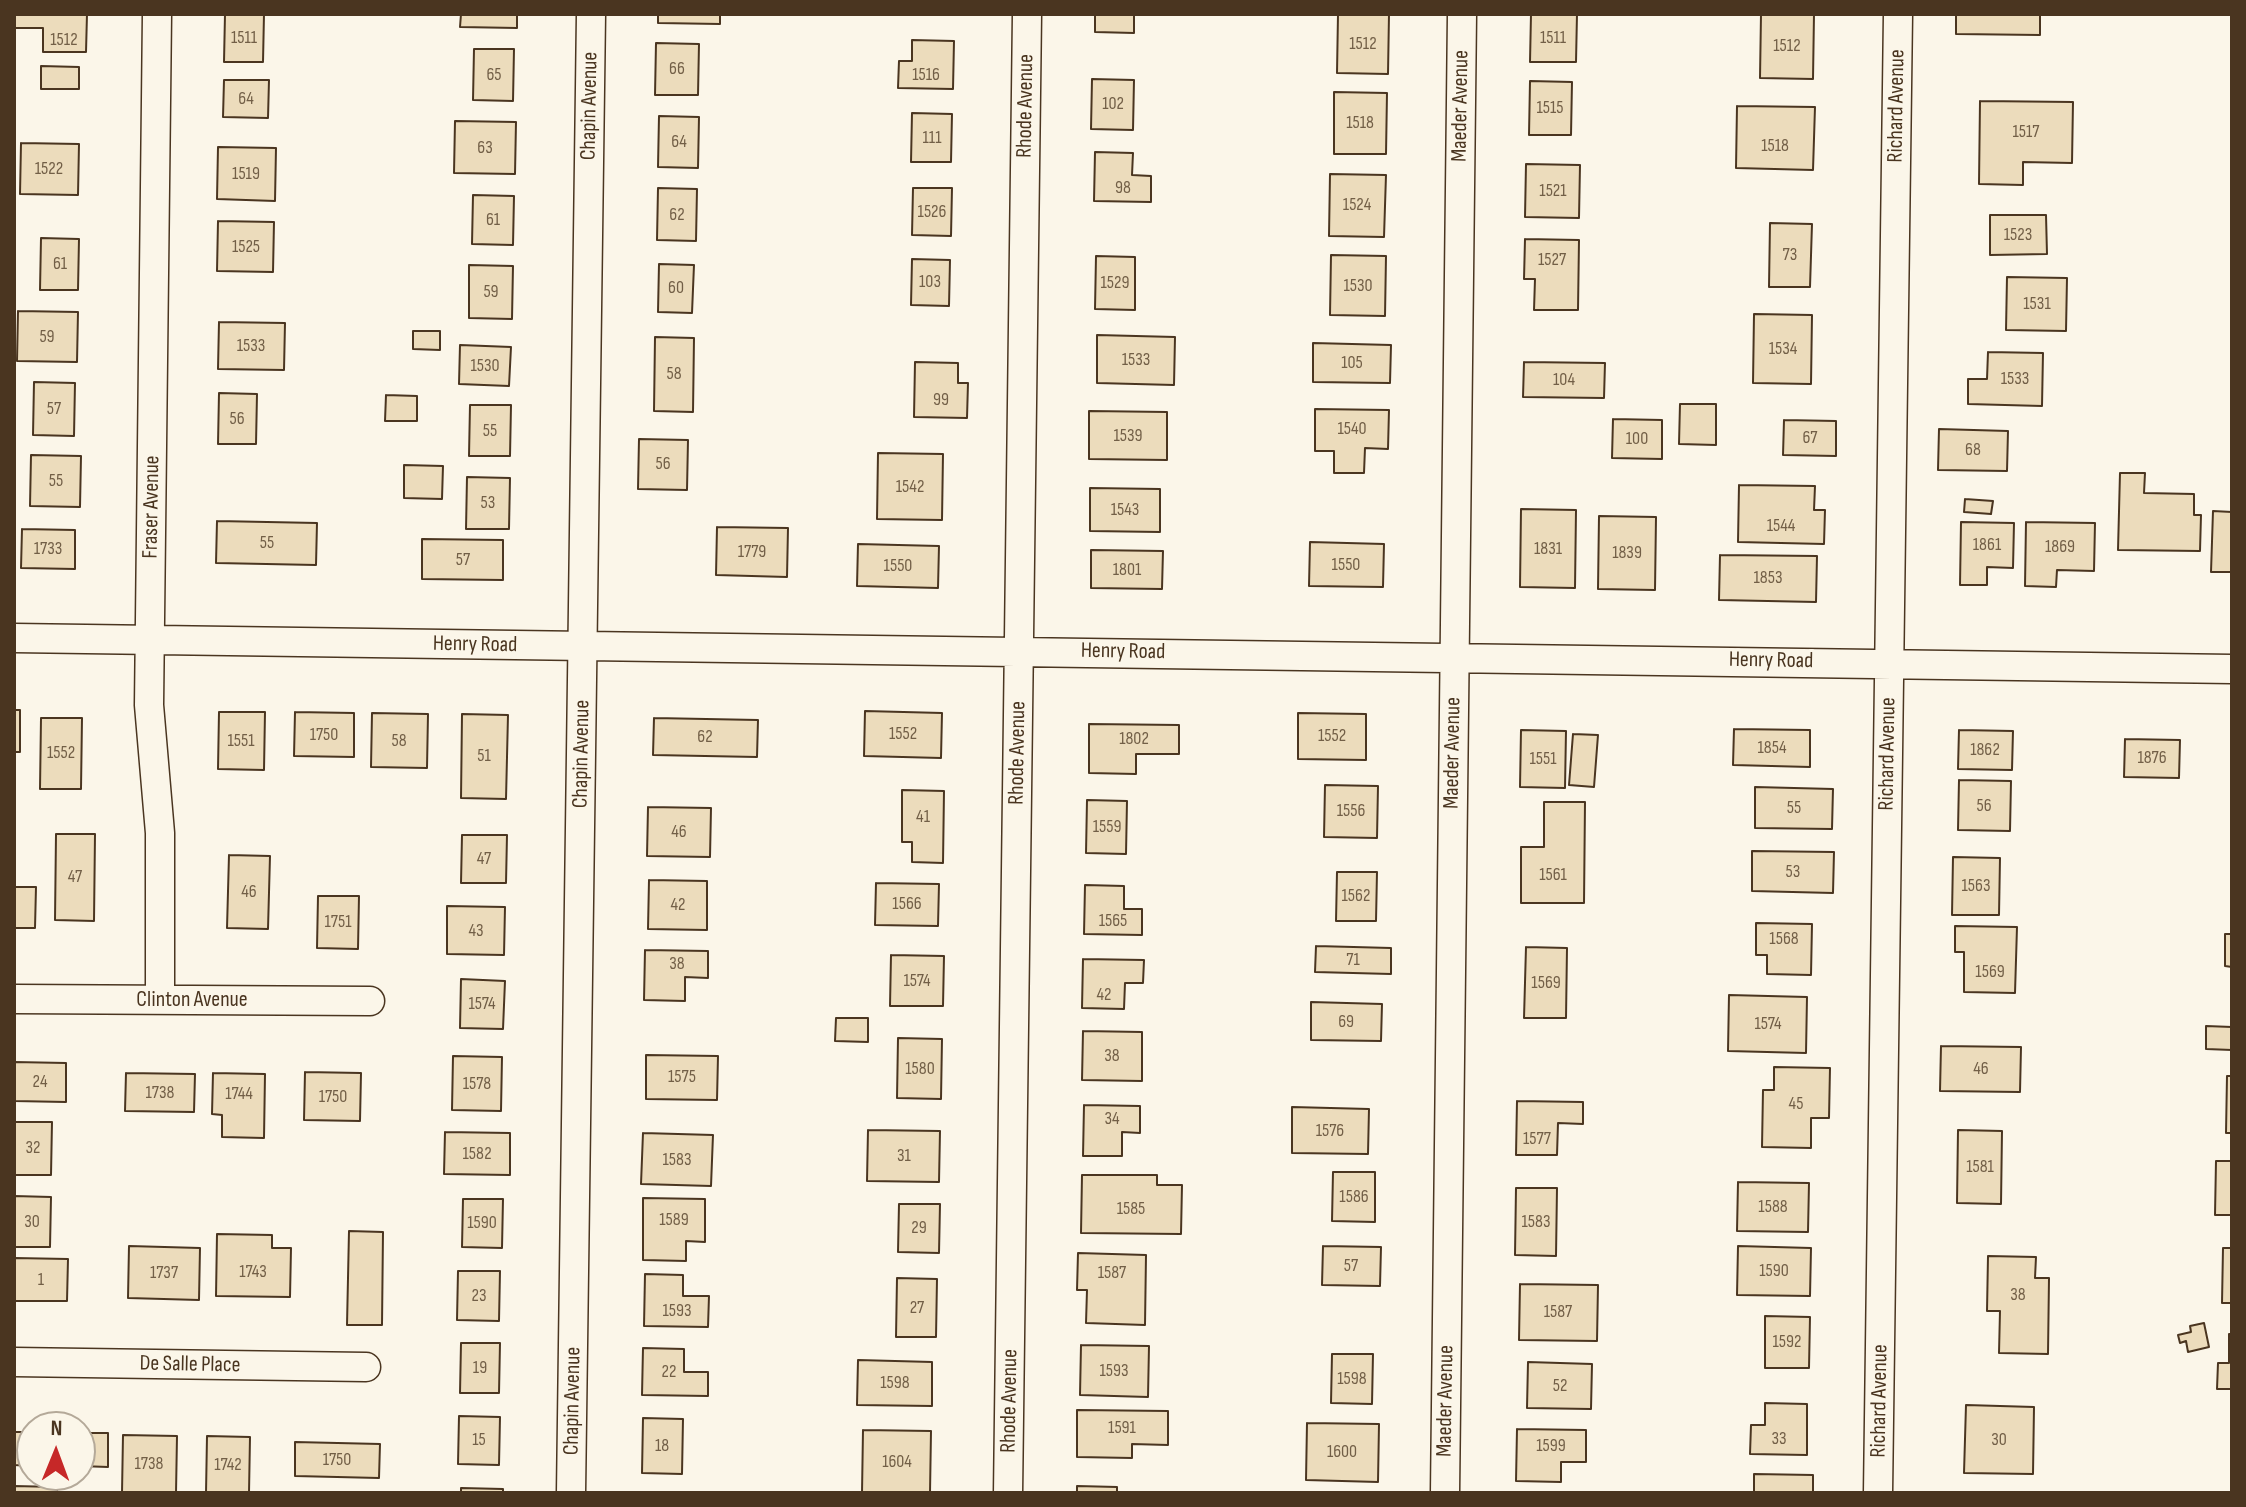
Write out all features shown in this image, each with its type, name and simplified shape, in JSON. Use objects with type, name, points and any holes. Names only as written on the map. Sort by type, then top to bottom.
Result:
[{"type":"street","name":"Fraser Avenue","points":[[157,14],[149,705],[160,833],[160,1000]]},
{"type":"street","name":"Chapin Avenue","points":[[571,1493],[591,14]]},
{"type":"street","name":"Rhode Avenue","points":[[1008,1493],[1027,14]]},
{"type":"street","name":"Maeder Avenue","points":[[1445,1493],[1462,14]]},
{"type":"street","name":"Richard Avenue","points":[[1878,1493],[1898,14]]},
{"type":"street","name":"Henry Road","points":[[14,638],[2232,669]]},
{"type":"street","name":"Clinton Avenue","points":[[14,999],[370,1001]]},
{"type":"street","name":"De Salle Place","points":[[14,1362],[366,1367]]},
{"type":"building","points":[[14,14],[87,14],[86,52],[43,52],[43,28],[14,28]]},
{"type":"building","points":[[225,14],[264,14],[263,62],[224,62]]},
{"type":"building","points":[[461,14],[517,14],[517,28],[460,27]]},
{"type":"building","points":[[658,14],[720,14],[720,24],[658,23]]},
{"type":"building","points":[[1095,14],[1134,14],[1134,33],[1095,32]]},
{"type":"building","points":[[1338,14],[1389,14],[1388,74],[1337,73]]},
{"type":"building","points":[[1531,14],[1577,14],[1576,62],[1530,62]]},
{"type":"building","points":[[1761,14],[1814,14],[1813,79],[1760,78]]},
{"type":"building","points":[[1956,14],[2040,14],[2040,35],[1956,34]]},
{"type":"building","points":[[912,40],[954,41],[953,89],[898,88],[899,61],[912,61]]},
{"type":"building","points":[[656,43],[699,44],[698,95],[655,95]]},
{"type":"building","points":[[474,49],[514,49],[513,101],[473,100]]},
{"type":"building","points":[[41,66],[79,67],[79,89],[41,89]]},
{"type":"building","points":[[1092,79],[1134,80],[1133,130],[1091,129]]},
{"type":"building","points":[[224,80],[269,80],[268,118],[223,117]]},
{"type":"building","points":[[1530,81],[1572,82],[1571,135],[1529,135]]},
{"type":"building","points":[[1334,92],[1387,93],[1386,154],[1334,154]]},
{"type":"building","points":[[1980,101],[2073,102],[2072,163],[2023,162],[2023,185],[1979,184]]},
{"type":"building","points":[[1737,106],[1815,107],[1813,170],[1736,168]]},
{"type":"building","points":[[912,113],[952,114],[951,162],[911,162]]},
{"type":"building","points":[[659,116],[699,117],[698,168],[658,167]]},
{"type":"building","points":[[455,121],[516,122],[515,174],[454,173]]},
{"type":"building","points":[[21,143],[79,144],[78,195],[20,194]]},
{"type":"building","points":[[218,147],[276,148],[275,201],[217,199]]},
{"type":"building","points":[[1095,152],[1133,153],[1132,175],[1151,176],[1151,202],[1094,201]]},
{"type":"building","points":[[1526,164],[1580,165],[1579,218],[1525,217]]},
{"type":"building","points":[[1330,174],[1386,175],[1384,237],[1329,236]]},
{"type":"building","points":[[658,188],[697,189],[696,241],[657,240]]},
{"type":"building","points":[[913,188],[952,188],[951,236],[912,235]]},
{"type":"building","points":[[473,195],[514,196],[513,245],[472,244]]},
{"type":"building","points":[[1990,215],[2046,215],[2047,254],[1990,255]]},
{"type":"building","points":[[218,221],[274,222],[273,272],[217,271]]},
{"type":"building","points":[[1770,223],[1812,224],[1810,287],[1769,287]]},
{"type":"building","points":[[41,238],[79,239],[78,290],[40,290]]},
{"type":"building","points":[[1525,239],[1579,240],[1578,310],[1534,310],[1535,279],[1524,279]]},
{"type":"building","points":[[1331,255],[1386,256],[1385,316],[1330,315]]},
{"type":"building","points":[[1096,256],[1135,257],[1135,310],[1095,309]]},
{"type":"building","points":[[912,259],[950,260],[949,306],[911,305]]},
{"type":"building","points":[[659,264],[694,265],[692,313],[658,312]]},
{"type":"building","points":[[469,265],[513,266],[512,319],[469,318]]},
{"type":"building","points":[[2007,277],[2067,278],[2066,331],[2006,330]]},
{"type":"building","points":[[18,311],[78,312],[77,362],[17,361]]},
{"type":"building","points":[[1754,314],[1812,315],[1811,384],[1753,383]]},
{"type":"building","points":[[219,322],[285,323],[284,370],[218,369]]},
{"type":"building","points":[[413,331],[440,331],[440,350],[413,349]]},
{"type":"building","points":[[1097,335],[1175,337],[1174,385],[1097,383]]},
{"type":"building","points":[[655,337],[694,338],[693,412],[654,411]]},
{"type":"building","points":[[1313,343],[1391,345],[1390,383],[1313,382]]},
{"type":"building","points":[[460,345],[511,347],[509,386],[459,384]]},
{"type":"building","points":[[1988,352],[2043,353],[2042,406],[1968,404],[1968,379],[1987,379]]},
{"type":"building","points":[[915,362],[958,363],[958,383],[968,383],[967,418],[914,417]]},
{"type":"building","points":[[1524,362],[1605,363],[1604,398],[1523,397]]},
{"type":"building","points":[[34,382],[75,383],[74,436],[33,435]]},
{"type":"building","points":[[219,393],[257,394],[256,444],[218,444]]},
{"type":"building","points":[[386,395],[417,396],[417,421],[385,421]]},
{"type":"building","points":[[1680,404],[1716,404],[1716,445],[1679,444]]},
{"type":"building","points":[[470,405],[511,405],[510,456],[469,456]]},
{"type":"building","points":[[1315,409],[1389,410],[1388,449],[1365,448],[1364,473],[1334,473],[1334,451],[1315,451]]},
{"type":"building","points":[[1089,411],[1167,412],[1167,460],[1089,459]]},
{"type":"building","points":[[1613,419],[1662,420],[1662,459],[1612,458]]},
{"type":"building","points":[[1784,420],[1836,421],[1836,456],[1783,455]]},
{"type":"building","points":[[1939,429],[2008,431],[2007,471],[1938,470]]},
{"type":"building","points":[[639,439],[688,440],[687,490],[638,489]]},
{"type":"building","points":[[878,453],[943,454],[942,520],[877,519]]},
{"type":"building","points":[[31,455],[81,456],[80,507],[30,506]]},
{"type":"building","points":[[404,465],[443,466],[442,499],[404,498]]},
{"type":"building","points":[[2120,473],[2145,473],[2144,493],[2194,494],[2194,515],[2201,515],[2200,551],[2118,550]]},
{"type":"building","points":[[467,477],[510,478],[509,529],[466,529]]},
{"type":"building","points":[[1739,485],[1815,486],[1814,510],[1825,510],[1824,544],[1738,542]]},
{"type":"building","points":[[1090,488],[1160,489],[1160,532],[1090,531]]},
{"type":"building","points":[[1965,499],[1993,501],[1991,514],[1964,512]]},
{"type":"building","points":[[1521,509],[1576,510],[1575,588],[1520,587]]},
{"type":"building","points":[[2213,511],[2232,512],[2232,572],[2211,572]]},
{"type":"building","points":[[1599,516],[1656,517],[1655,590],[1598,589]]},
{"type":"building","points":[[217,521],[317,523],[316,565],[216,563]]},
{"type":"building","points":[[1961,522],[2014,523],[2013,568],[1987,567],[1987,585],[1960,585]]},
{"type":"building","points":[[2026,522],[2095,523],[2094,571],[2057,570],[2056,587],[2025,586]]},
{"type":"building","points":[[717,527],[788,528],[787,577],[716,575]]},
{"type":"building","points":[[22,529],[75,530],[75,569],[21,568]]},
{"type":"building","points":[[422,539],[503,540],[503,580],[422,579]]},
{"type":"building","points":[[1310,542],[1384,544],[1383,587],[1309,586]]},
{"type":"building","points":[[858,544],[939,546],[938,588],[857,586]]},
{"type":"building","points":[[1091,550],[1163,551],[1162,589],[1091,588]]},
{"type":"building","points":[[1720,555],[1817,556],[1816,602],[1719,600]]},
{"type":"building","points":[[14,710],[20,710],[20,752],[14,752]]},
{"type":"building","points":[[865,711],[942,713],[941,758],[864,756]]},
{"type":"building","points":[[219,712],[265,712],[264,770],[218,769]]},
{"type":"building","points":[[295,712],[354,713],[354,757],[294,756]]},
{"type":"building","points":[[372,713],[428,714],[427,768],[371,767]]},
{"type":"building","points":[[1298,713],[1366,714],[1366,760],[1298,759]]},
{"type":"building","points":[[462,714],[508,715],[506,799],[461,798]]},
{"type":"building","points":[[41,718],[82,718],[81,789],[40,789]]},
{"type":"building","points":[[654,718],[758,720],[757,757],[653,755]]},
{"type":"building","points":[[1089,724],[1179,725],[1179,754],[1136,754],[1136,774],[1089,773]]},
{"type":"building","points":[[1734,729],[1810,730],[1810,767],[1733,765]]},
{"type":"building","points":[[1521,730],[1566,731],[1565,788],[1520,787]]},
{"type":"building","points":[[1959,730],[2013,731],[2012,770],[1958,769]]},
{"type":"building","points":[[1573,734],[1598,735],[1594,787],[1569,785]]},
{"type":"building","points":[[2125,739],[2180,740],[2179,778],[2124,777]]},
{"type":"building","points":[[1959,780],[2011,781],[2010,831],[1958,830]]},
{"type":"building","points":[[1325,785],[1378,786],[1377,838],[1324,837]]},
{"type":"building","points":[[1755,787],[1833,789],[1832,829],[1755,828]]},
{"type":"building","points":[[902,790],[944,791],[943,863],[912,862],[912,842],[902,842]]},
{"type":"building","points":[[1087,800],[1127,801],[1126,854],[1086,853]]},
{"type":"building","points":[[1544,802],[1585,802],[1584,903],[1521,903],[1521,847],[1544,847]]},
{"type":"building","points":[[648,807],[711,808],[710,857],[647,856]]},
{"type":"building","points":[[56,834],[95,834],[94,921],[55,920]]},
{"type":"building","points":[[462,835],[507,835],[506,883],[461,883]]},
{"type":"building","points":[[1752,851],[1834,852],[1833,893],[1752,891]]},
{"type":"building","points":[[229,855],[270,856],[268,929],[227,928]]},
{"type":"building","points":[[1953,857],[2000,858],[1999,915],[1952,915]]},
{"type":"building","points":[[1337,872],[1377,872],[1376,921],[1336,921]]},
{"type":"building","points":[[649,880],[707,881],[707,930],[648,929]]},
{"type":"building","points":[[876,883],[939,884],[938,926],[875,925]]},
{"type":"building","points":[[1085,885],[1124,886],[1124,909],[1142,909],[1142,935],[1084,934]]},
{"type":"building","points":[[14,887],[36,887],[35,928],[14,928]]},
{"type":"building","points":[[318,896],[359,896],[358,949],[317,948]]},
{"type":"building","points":[[447,906],[505,907],[504,955],[447,954]]},
{"type":"building","points":[[1756,923],[1812,924],[1811,975],[1767,974],[1767,955],[1756,955]]},
{"type":"building","points":[[1955,926],[2017,927],[2015,993],[1964,992],[1964,952],[1955,952]]},
{"type":"building","points":[[2225,934],[2232,934],[2232,967],[2225,966]]},
{"type":"building","points":[[1316,946],[1391,948],[1391,974],[1315,972]]},
{"type":"building","points":[[1526,947],[1567,948],[1566,1018],[1524,1018]]},
{"type":"building","points":[[645,950],[708,951],[708,978],[685,977],[685,1001],[644,1000]]},
{"type":"building","points":[[891,955],[944,956],[943,1006],[890,1006]]},
{"type":"building","points":[[1083,959],[1144,960],[1143,983],[1125,983],[1124,1009],[1082,1008]]},
{"type":"building","points":[[461,979],[505,981],[503,1029],[460,1028]]},
{"type":"building","points":[[1729,995],[1807,997],[1806,1053],[1728,1051]]},
{"type":"building","points":[[1311,1002],[1382,1004],[1381,1041],[1311,1040]]},
{"type":"building","points":[[836,1018],[868,1018],[868,1042],[835,1041]]},
{"type":"building","points":[[2206,1026],[2232,1027],[2232,1050],[2206,1049]]},
{"type":"building","points":[[1083,1031],[1142,1032],[1142,1081],[1082,1080]]},
{"type":"building","points":[[898,1038],[942,1039],[941,1099],[897,1098]]},
{"type":"building","points":[[1941,1046],[2021,1047],[2020,1092],[1940,1091]]},
{"type":"building","points":[[646,1055],[718,1056],[717,1100],[646,1099]]},
{"type":"building","points":[[453,1056],[502,1057],[501,1111],[452,1110]]},
{"type":"building","points":[[14,1062],[66,1063],[66,1102],[14,1101]]},
{"type":"building","points":[[1774,1067],[1830,1068],[1829,1118],[1811,1118],[1811,1148],[1762,1147],[1763,1090],[1774,1090]]},
{"type":"building","points":[[305,1072],[361,1073],[360,1121],[304,1120]]},
{"type":"building","points":[[126,1073],[195,1074],[194,1112],[125,1111]]},
{"type":"building","points":[[213,1073],[265,1074],[264,1138],[222,1137],[222,1115],[212,1114]]},
{"type":"building","points":[[2227,1076],[2232,1076],[2232,1133],[2226,1133]]},
{"type":"building","points":[[1517,1101],[1583,1102],[1583,1124],[1558,1123],[1557,1155],[1516,1155]]},
{"type":"building","points":[[1084,1105],[1140,1106],[1140,1133],[1122,1132],[1122,1156],[1083,1156]]},
{"type":"building","points":[[1292,1107],[1369,1109],[1368,1154],[1292,1153]]},
{"type":"building","points":[[14,1122],[52,1122],[51,1175],[14,1175]]},
{"type":"building","points":[[868,1130],[940,1131],[939,1182],[867,1181]]},
{"type":"building","points":[[1958,1130],[2002,1131],[2001,1204],[1957,1203]]},
{"type":"building","points":[[445,1132],[510,1133],[510,1175],[444,1174]]},
{"type":"building","points":[[643,1133],[713,1135],[711,1186],[641,1184]]},
{"type":"building","points":[[2216,1161],[2232,1161],[2232,1215],[2215,1215]]},
{"type":"building","points":[[1333,1172],[1375,1172],[1375,1222],[1332,1221]]},
{"type":"building","points":[[1082,1175],[1157,1175],[1157,1185],[1182,1185],[1181,1234],[1081,1233]]},
{"type":"building","points":[[1738,1182],[1809,1183],[1808,1232],[1737,1231]]},
{"type":"building","points":[[1516,1188],[1557,1188],[1556,1256],[1515,1255]]},
{"type":"building","points":[[14,1196],[51,1197],[50,1247],[14,1247]]},
{"type":"building","points":[[643,1198],[705,1199],[705,1242],[686,1241],[686,1261],[643,1260]]},
{"type":"building","points":[[463,1199],[503,1199],[502,1248],[462,1247]]},
{"type":"building","points":[[899,1204],[940,1204],[939,1253],[898,1252]]},
{"type":"building","points":[[349,1231],[383,1232],[382,1325],[347,1325]]},
{"type":"building","points":[[217,1234],[272,1235],[272,1248],[291,1248],[290,1297],[216,1296]]},
{"type":"building","points":[[129,1246],[200,1248],[199,1300],[128,1298]]},
{"type":"building","points":[[1323,1246],[1381,1247],[1380,1286],[1322,1285]]},
{"type":"building","points":[[1738,1246],[1811,1248],[1810,1296],[1737,1295]]},
{"type":"building","points":[[2223,1248],[2232,1248],[2232,1303],[2222,1303]]},
{"type":"building","points":[[1078,1253],[1146,1255],[1145,1325],[1086,1323],[1087,1290],[1077,1290]]},
{"type":"building","points":[[1988,1256],[2036,1257],[2035,1278],[2049,1278],[2048,1354],[1999,1353],[2000,1311],[1987,1311]]},
{"type":"building","points":[[14,1258],[68,1259],[67,1301],[14,1301]]},
{"type":"building","points":[[458,1271],[500,1271],[499,1321],[457,1320]]},
{"type":"building","points":[[645,1274],[683,1275],[683,1296],[709,1296],[708,1327],[644,1326]]},
{"type":"building","points":[[897,1278],[937,1279],[936,1337],[896,1337]]},
{"type":"building","points":[[1520,1284],[1598,1285],[1597,1341],[1519,1340]]},
{"type":"building","points":[[1765,1316],[1810,1317],[1809,1368],[1765,1368]]},
{"type":"building","points":[[2204,1323],[2209,1347],[2188,1352],[2186,1341],[2180,1343],[2178,1335],[2191,1332],[2190,1326]]},
{"type":"building","points":[[2229,1334],[2232,1334],[2232,1389],[2217,1389],[2218,1363],[2229,1363]]},
{"type":"building","points":[[461,1343],[500,1343],[499,1393],[460,1393]]},
{"type":"building","points":[[1081,1345],[1149,1346],[1148,1397],[1080,1395]]},
{"type":"building","points":[[643,1348],[684,1349],[684,1372],[708,1372],[708,1396],[642,1395]]},
{"type":"building","points":[[1332,1354],[1373,1354],[1372,1404],[1331,1403]]},
{"type":"building","points":[[858,1360],[932,1362],[932,1406],[857,1405]]},
{"type":"building","points":[[1528,1362],[1592,1364],[1591,1409],[1527,1408]]},
{"type":"building","points":[[1765,1403],[1807,1404],[1807,1455],[1750,1454],[1751,1425],[1765,1425]]},
{"type":"building","points":[[1966,1405],[2034,1407],[2033,1474],[1964,1473]]},
{"type":"building","points":[[1077,1410],[1168,1411],[1168,1445],[1132,1444],[1132,1458],[1077,1457]]},
{"type":"building","points":[[459,1416],[500,1417],[499,1465],[458,1464]]},
{"type":"building","points":[[643,1418],[683,1419],[682,1474],[642,1473]]},
{"type":"building","points":[[1307,1423],[1379,1424],[1378,1482],[1306,1480]]},
{"type":"building","points":[[1517,1429],[1586,1430],[1586,1462],[1561,1462],[1561,1482],[1516,1481]]},
{"type":"building","points":[[863,1430],[931,1431],[930,1493],[862,1493]]},
{"type":"building","points":[[14,1432],[16,1432],[16,1465]]},
{"type":"building","points":[[96,1433],[108,1433],[108,1467],[96,1467]]},
{"type":"building","points":[[123,1435],[177,1436],[176,1493],[122,1493]]},
{"type":"building","points":[[207,1436],[250,1437],[249,1493],[206,1493]]},
{"type":"building","points":[[295,1442],[380,1444],[379,1478],[295,1476]]},
{"type":"building","points":[[1754,1474],[1813,1475],[1813,1493],[1754,1493]]},
{"type":"building","points":[[14,1486],[16,1491],[57,1491],[57,1493],[14,1493]]},
{"type":"building","points":[[1077,1486],[1117,1487],[1117,1493],[1077,1493]]},
{"type":"building","points":[[461,1488],[503,1489],[503,1493],[461,1493]]}]
